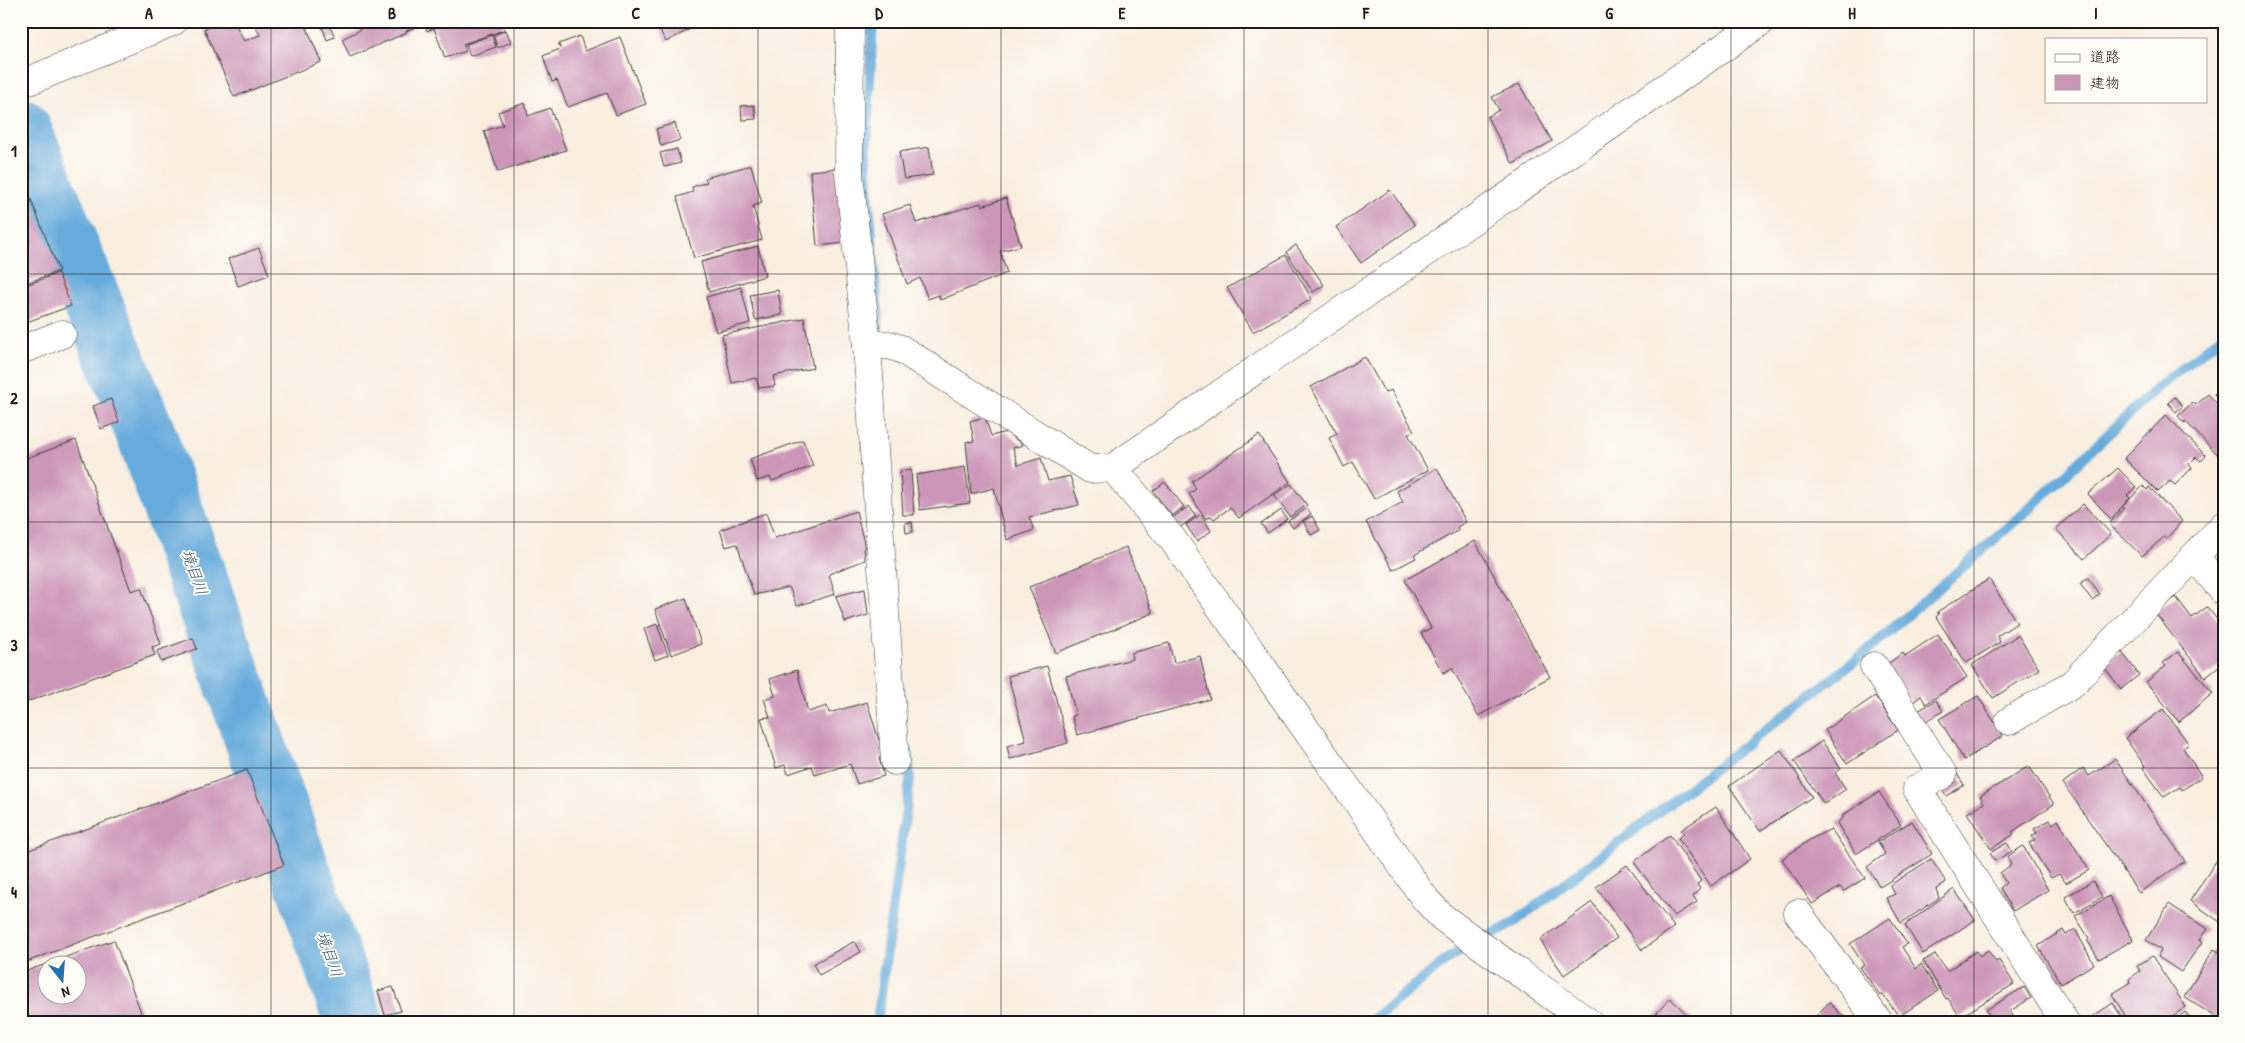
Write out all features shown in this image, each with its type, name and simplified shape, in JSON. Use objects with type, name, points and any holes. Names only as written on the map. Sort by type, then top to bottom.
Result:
[{"type":"street","points":[[29,81],[174,21]]},
{"type":"street","points":[[850,21],[849,173],[877,344],[895,761]]},
{"type":"street","points":[[877,344],[901,349],[1090,469],[1113,468],[1762,21]]},
{"type":"street","points":[[21,350],[62,334]]},
{"type":"street","points":[[1113,468],[1178,548],[1426,900],[1442,917],[1588,1022]]},
{"type":"street","points":[[2009,721],[2072,684],[2224,525]]},
{"type":"street","points":[[2195,556],[2224,592]]},
{"type":"street","points":[[1874,666],[1942,774],[1917,789],[2065,1022]]},
{"type":"street","points":[[1798,913],[1879,1022]]},
{"type":"building","points":[[224,21],[234,21],[244,41],[260,35],[256,27],[271,21],[280,21],[281,26],[292,21],[304,21],[321,62],[234,97],[204,29]]},
{"type":"building","points":[[327,21],[335,37],[327,40],[321,24]]},
{"type":"building","points":[[356,21],[412,21],[414,28],[350,57],[342,39],[360,30]]},
{"type":"building","points":[[424,21],[503,21],[504,30],[463,44],[466,51],[445,58],[434,28],[427,31]]},
{"type":"building","points":[[647,21],[705,21],[666,42],[657,25],[649,26]]},
{"type":"building","points":[[506,30],[511,42],[498,48],[493,35]]},
{"type":"building","points":[[492,35],[496,47],[470,56],[466,44]]},
{"type":"building","points":[[580,36],[585,51],[620,37],[646,104],[616,115],[607,93],[568,107],[557,80],[552,82],[543,56],[560,49],[559,44]]},
{"type":"building","points":[[1519,84],[1552,141],[1513,164],[1487,117],[1499,110],[1492,97]]},
{"type":"building","points":[[525,103],[528,116],[550,108],[566,150],[498,172],[484,131],[503,125],[498,112]]},
{"type":"building","points":[[754,105],[756,119],[742,120],[741,106]]},
{"type":"building","points":[[675,123],[680,140],[661,146],[656,129]]},
{"type":"building","points":[[929,147],[933,175],[904,179],[899,152]]},
{"type":"building","points":[[677,149],[681,163],[664,167],[660,153]]},
{"type":"building","points":[[751,165],[762,203],[753,206],[762,240],[694,258],[677,197],[693,192],[692,187],[707,182],[705,178]]},
{"type":"building","points":[[838,168],[846,243],[817,246],[810,171]]},
{"type":"building","points":[[21,174],[59,271],[21,285]]},
{"type":"building","points":[[1390,190],[1415,225],[1361,263],[1336,227]]},
{"type":"building","points":[[1006,198],[1021,246],[1000,251],[1007,273],[940,300],[939,295],[928,299],[920,278],[907,284],[882,214],[910,205],[916,223],[981,203],[982,206]]},
{"type":"building","points":[[1296,245],[1324,285],[1313,292],[1286,252]]},
{"type":"building","points":[[758,246],[765,276],[709,292],[701,262]]},
{"type":"building","points":[[259,248],[269,275],[238,286],[228,259]]},
{"type":"building","points":[[1286,255],[1312,299],[1253,332],[1227,288]]},
{"type":"building","points":[[58,273],[71,306],[21,324],[21,287]]},
{"type":"building","points":[[741,287],[750,323],[716,332],[706,297]]},
{"type":"building","points":[[778,290],[782,315],[755,320],[750,295]]},
{"type":"building","points":[[804,318],[813,368],[773,376],[775,386],[759,388],[756,378],[732,383],[722,335]]},
{"type":"building","points":[[1365,357],[1385,393],[1391,390],[1414,431],[1408,434],[1428,470],[1374,499],[1353,462],[1344,467],[1329,438],[1337,434],[1311,387]]},
{"type":"building","points":[[2224,385],[2224,405],[2214,394]]},
{"type":"building","points":[[2208,394],[2224,411],[2224,461],[2178,416],[2193,402],[2196,405]]},
{"type":"building","points":[[2175,397],[2183,406],[2176,412],[2168,403]]},
{"type":"building","points":[[111,399],[119,422],[101,429],[93,406]]},
{"type":"building","points":[[2166,415],[2206,456],[2201,461],[2196,457],[2189,464],[2192,468],[2175,485],[2170,481],[2158,492],[2124,458]]},
{"type":"building","points":[[985,417],[991,436],[1006,432],[1023,445],[1013,448],[1018,465],[1041,458],[1048,481],[1070,476],[1079,505],[1029,517],[1034,530],[1007,540],[994,488],[971,494],[966,442],[974,441],[970,421]]},
{"type":"building","points":[[1259,435],[1290,482],[1239,518],[1230,508],[1214,519],[1211,516],[1206,519],[1189,494],[1196,489],[1192,481]]},
{"type":"building","points":[[76,440],[131,591],[141,588],[161,644],[152,647],[155,655],[21,704],[21,460]]},
{"type":"building","points":[[803,440],[813,466],[772,481],[770,477],[757,481],[750,459]]},
{"type":"building","points":[[965,467],[970,503],[920,510],[916,475]]},
{"type":"building","points":[[1437,468],[1466,522],[1457,527],[1459,530],[1414,555],[1416,558],[1393,570],[1366,522],[1403,502],[1397,491]]},
{"type":"building","points":[[2118,468],[2136,487],[2127,495],[2130,498],[2111,519],[2088,494]]},
{"type":"building","points":[[911,470],[914,515],[903,515],[900,471]]},
{"type":"building","points":[[1165,482],[1184,507],[1172,516],[1153,491]]},
{"type":"building","points":[[1291,484],[1307,505],[1290,517],[1274,495]]},
{"type":"building","points":[[2143,486],[2147,490],[2149,487],[2182,521],[2167,538],[2164,537],[2142,556],[2109,524],[2124,508],[2122,507]]},
{"type":"building","points":[[2083,504],[2111,534],[2084,559],[2056,529]]},
{"type":"building","points":[[1189,506],[1196,516],[1179,528],[1172,518]]},
{"type":"building","points":[[1307,508],[1311,514],[1293,528],[1288,521]]},
{"type":"building","points":[[1281,510],[1287,519],[1268,533],[1261,524]]},
{"type":"building","points":[[856,511],[864,543],[865,560],[829,574],[835,594],[797,606],[789,587],[754,595],[737,544],[726,547],[720,530],[766,513],[775,538]]},
{"type":"building","points":[[1201,514],[1211,531],[1197,541],[1186,525]]},
{"type":"building","points":[[1312,516],[1320,530],[1311,535],[1303,521]]},
{"type":"building","points":[[912,522],[913,532],[906,533],[905,523]]},
{"type":"building","points":[[1475,541],[1550,677],[1478,716],[1452,668],[1443,673],[1421,633],[1431,628],[1405,580]]},
{"type":"building","points":[[1126,547],[1153,613],[1056,653],[1029,587]]},
{"type":"building","points":[[2088,578],[2100,594],[2092,600],[2080,584]]},
{"type":"building","points":[[1989,579],[2017,623],[1997,636],[2000,642],[1966,663],[1936,617],[1939,614],[1937,612]]},
{"type":"building","points":[[865,589],[868,615],[845,622],[836,596]]},
{"type":"building","points":[[2176,597],[2192,618],[2207,607],[2224,628],[2224,662],[2205,677],[2155,613]]},
{"type":"building","points":[[686,598],[701,644],[671,655],[655,609]]},
{"type":"building","points":[[657,624],[668,655],[655,660],[644,629]]},
{"type":"building","points":[[1938,634],[1967,677],[1926,704],[1921,696],[1912,703],[1886,665],[1903,653],[1905,656]]},
{"type":"building","points":[[2018,635],[2039,669],[1993,698],[1972,665]]},
{"type":"building","points":[[193,638],[197,649],[161,662],[157,651]]},
{"type":"building","points":[[1169,643],[1174,663],[1200,656],[1210,699],[1077,735],[1072,716],[1076,715],[1066,676],[1132,659],[1131,653]]},
{"type":"building","points":[[2121,651],[2139,675],[2121,689],[2103,665]]},
{"type":"building","points":[[2178,652],[2213,693],[2179,722],[2146,682],[2166,666],[2163,663]]},
{"type":"building","points":[[1047,666],[1068,743],[1010,759],[1007,746],[1026,741],[1008,676]]},
{"type":"building","points":[[797,670],[808,712],[827,706],[829,713],[867,702],[884,756],[879,758],[884,776],[857,784],[850,764],[815,775],[812,766],[788,774],[785,765],[776,768],[761,718],[770,717],[764,699],[775,696],[770,679]]},
{"type":"building","points":[[1875,696],[1898,730],[1847,764],[1825,730]]},
{"type":"building","points":[[1978,696],[2003,736],[1964,760],[1939,719]]},
{"type":"building","points":[[1936,700],[1943,711],[1920,725],[1913,714]]},
{"type":"building","points":[[2224,707],[2224,722],[2217,714]]},
{"type":"building","points":[[2163,709],[2189,744],[2183,748],[2202,777],[2182,790],[2180,787],[2164,797],[2143,768],[2145,766],[2125,738]]},
{"type":"building","points":[[1822,741],[1841,769],[1835,773],[1846,789],[1824,804],[1794,761]]},
{"type":"building","points":[[1781,750],[1812,797],[1760,831],[1729,786]]},
{"type":"building","points":[[2115,759],[2185,861],[2139,893],[2063,783],[2083,768],[2089,776]]},
{"type":"building","points":[[2029,766],[2054,804],[2012,832],[2014,834],[1991,849],[1967,813],[1984,803],[1980,796]]},
{"type":"building","points":[[247,770],[284,865],[21,964],[21,853]]},
{"type":"building","points":[[1956,772],[1964,785],[1946,796],[1937,782]]},
{"type":"building","points":[[1879,792],[1901,825],[1856,854],[1837,823],[1843,818],[1843,815]]},
{"type":"building","points":[[1716,807],[1750,859],[1711,886],[1678,838],[1684,834],[1681,830]]},
{"type":"building","points":[[2050,820],[2053,824],[2058,820],[2089,870],[2066,883],[2059,874],[2051,878],[2029,843],[2035,840],[2032,836],[2037,833],[2034,829]]},
{"type":"building","points":[[1912,821],[1932,854],[1880,887],[1867,867],[1885,854],[1878,842]]},
{"type":"building","points":[[25,829],[30,841],[21,845],[21,831]]},
{"type":"building","points":[[1831,829],[1865,878],[1844,891],[1840,887],[1812,904],[1782,859],[1811,839]]},
{"type":"building","points":[[1670,835],[1701,881],[1697,884],[1700,889],[1693,896],[1697,902],[1674,916],[1634,862]]},
{"type":"building","points":[[2007,843],[2012,851],[1995,861],[1990,853]]},
{"type":"building","points":[[2023,846],[2048,890],[2013,911],[2000,888],[2006,883],[2000,873],[2011,865],[2007,857]]},
{"type":"building","points":[[2224,849],[2224,916],[2220,922],[2190,901]]},
{"type":"building","points":[[1931,859],[1946,882],[1936,889],[1939,898],[1901,923],[1886,898],[1895,894],[1890,885]]},
{"type":"building","points":[[1627,865],[1674,927],[1642,950],[1596,887]]},
{"type":"building","points":[[2093,881],[2102,897],[2074,913],[2065,897]]},
{"type":"building","points":[[1954,889],[1975,920],[1923,954],[1905,925]]},
{"type":"building","points":[[2109,896],[2133,940],[2099,959],[2087,940],[2089,938],[2075,916]]},
{"type":"building","points":[[1592,902],[1617,938],[1564,975],[1540,940]]},
{"type":"building","points":[[2169,904],[2207,929],[2199,940],[2202,942],[2181,972],[2158,957],[2161,950],[2146,940]]},
{"type":"building","points":[[1890,918],[1907,944],[1902,947],[1916,969],[1921,964],[1938,991],[1899,1016],[1882,994],[1880,996],[1860,967],[1864,965],[1850,944]]},
{"type":"building","points":[[2075,929],[2094,964],[2061,984],[2038,946],[2063,930],[2066,935]]},
{"type":"building","points":[[114,940],[142,1015],[123,1022],[21,1022],[21,973],[38,967],[38,1006],[88,1006],[88,956],[69,956]]},
{"type":"building","points":[[853,942],[856,943],[861,952],[819,975],[813,964]]},
{"type":"building","points":[[2214,949],[2224,955],[2224,1018],[2222,1021],[2184,997]]},
{"type":"building","points":[[1988,950],[1996,962],[1999,960],[2014,984],[1960,1017],[1948,998],[1946,999],[1923,961],[1935,954],[1947,971],[1976,951],[1980,956]]},
{"type":"building","points":[[2152,956],[2186,1007],[2166,1020],[2163,1016],[2154,1022],[2129,1022],[2112,994],[2130,983],[2129,979],[2140,971],[2137,966]]},
{"type":"building","points":[[393,987],[401,1011],[385,1015],[378,991]]},
{"type":"building","points":[[2024,987],[2031,998],[2010,1011],[2016,1022],[1987,1022],[1992,1019],[1986,1010]]},
{"type":"building","points":[[1670,998],[1695,1022],[1649,1022]]},
{"type":"building","points":[[1829,1002],[1848,1022],[1811,1022]]},
{"type":"building","points":[[2113,1003],[2125,1022],[2084,1022]]},
{"type":"building","points":[[2185,1012],[2193,1022],[2173,1022]]},
{"type":"waterway","points":[[873,21],[866,159],[880,344]]},
{"type":"waterway","points":[[2212,21],[2224,42]]},
{"type":"waterway","name":"境目川","points":[[21,128],[148,439],[354,1022]]},
{"type":"waterway","points":[[1370,1022],[1450,957],[1512,924],[1860,657],[2029,509],[2159,386],[2224,335]]},
{"type":"waterway","points":[[877,1022],[910,780],[908,750]]}]
